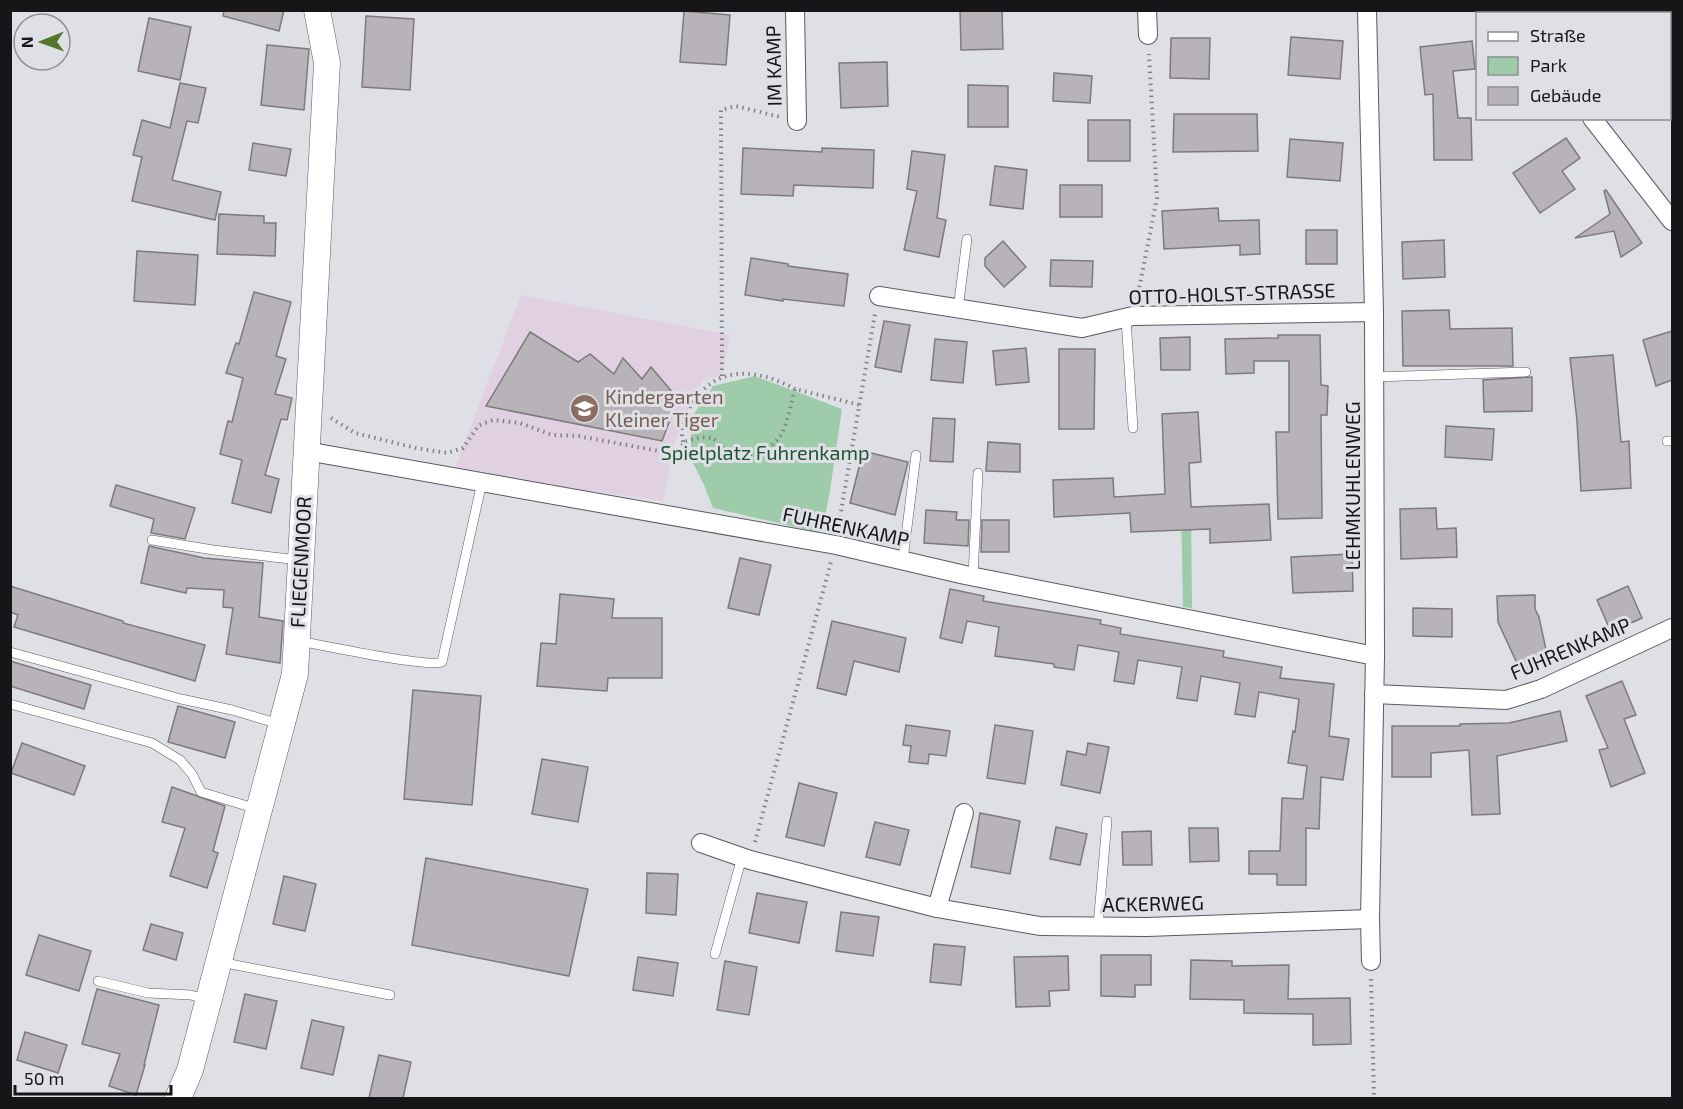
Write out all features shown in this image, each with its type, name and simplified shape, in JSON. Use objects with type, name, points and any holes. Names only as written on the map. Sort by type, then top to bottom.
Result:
[{"type":"street","name":"FLIEGENMOOR","points":[[178,1098],[190,1070],[220,962],[295,674],[327,63],[317,10]]},
{"type":"street","name":"IM KAMP","points":[[795,10],[797,121]]},
{"type":"street","points":[[1147,10],[1148,35]]},
{"type":"street","name":"LEHMKUHLENWEG","points":[[1368,10],[1374,312],[1375,656],[1371,961]]},
{"type":"street","points":[[1594,120],[1672,221]]},
{"type":"street","name":"OTTO-HOLST-STRASSE","points":[[879,296],[1082,328],[1130,317],[1374,312]]},
{"type":"street","name":"FUHRENKAMP","points":[[306,451],[836,545],[973,576],[1375,656]]},
{"type":"street","name":"FUHRENKAMP","points":[[1374,694],[1506,700],[1541,689],[1672,628]]},
{"type":"street","points":[[937,908],[964,813]]},
{"type":"street","name":"ACKERWEG","points":[[701,843],[746,858],[937,908],[1040,926],[1159,927],[1370,919]]},
{"type":"lane","points":[[958,309],[967,239]]},
{"type":"lane","points":[[1130,317],[1133,428]]},
{"type":"lane","points":[[1374,377],[1526,372]]},
{"type":"lane","points":[[903,560],[916,455]]},
{"type":"lane","points":[[973,576],[978,473]]},
{"type":"lane","points":[[297,640],[437,665],[442,662],[482,482]]},
{"type":"lane","points":[[152,540],[225,552],[300,560]]},
{"type":"lane","points":[[10,652],[281,725]]},
{"type":"lane","points":[[10,704],[152,744],[180,760],[192,774],[201,792],[259,810]]},
{"type":"lane","points":[[1098,926],[1107,821]]},
{"type":"lane","points":[[716,954],[746,858]]},
{"type":"lane","points":[[220,962],[390,995]]},
{"type":"lane","points":[[98,981],[148,993],[191,995],[209,1000]]},
{"type":"path","points":[[1130,317],[1157,198],[1148,35]]},
{"type":"path","points":[[722,376],[722,110],[736,106],[797,121]]},
{"type":"path","points":[[746,858],[836,545],[879,296]]},
{"type":"path","points":[[308,407],[355,433],[447,453],[463,448],[479,425],[493,420],[520,423],[552,435],[578,436],[681,456],[683,442],[680,425],[697,395],[722,376],[754,373],[783,382],[795,389],[860,405]]},
{"type":"path","points":[[683,442],[700,437],[713,438],[738,456],[754,455],[769,448],[781,435],[795,389]]},
{"type":"path","points":[[1371,961],[1374,1098]]},
{"type":"shaded area","name":"Kindergarten Kleiner Tiger","points":[[521,295],[730,335],[722,376],[704,378],[676,438],[663,501],[453,472]]},
{"type":"green space","name":"Spielplatz Fuhrenkamp","points":[[755,376],[842,409],[829,497],[821,533],[713,508],[692,461],[694,457],[691,447],[691,418],[713,386]]},
{"type":"green space","points":[[1191,506],[1192,608],[1183,607],[1181,507]]},
{"type":"building","points":[[224,10],[284,10],[279,31],[223,16]]},
{"type":"building","points":[[960,10],[1002,10],[1003,49],[961,50]]},
{"type":"building","points":[[684,11],[730,15],[726,65],[680,62]]},
{"type":"building","points":[[366,16],[414,19],[410,90],[362,87]]},
{"type":"building","points":[[149,18],[191,27],[180,80],[138,71]]},
{"type":"building","points":[[1291,37],[1343,41],[1340,79],[1288,75]]},
{"type":"building","points":[[1171,38],[1210,38],[1209,79],[1170,78]]},
{"type":"building","points":[[1472,41],[1475,69],[1453,71],[1458,118],[1471,118],[1472,160],[1434,160],[1433,94],[1425,95],[1420,47]]},
{"type":"building","points":[[267,45],[309,49],[304,110],[261,105]]},
{"type":"building","points":[[887,62],[888,106],[841,108],[839,63]]},
{"type":"building","points":[[1054,73],[1092,76],[1090,103],[1053,101]]},
{"type":"building","points":[[180,83],[206,88],[198,123],[187,121],[172,180],[221,192],[215,220],[132,201],[142,157],[133,155],[142,120],[170,128]]},
{"type":"building","points":[[968,85],[1008,86],[1008,127],[968,127]]},
{"type":"building","points":[[1174,114],[1257,114],[1258,151],[1173,152]]},
{"type":"building","points":[[1088,120],[1130,120],[1130,161],[1088,161]]},
{"type":"building","points":[[1566,138],[1580,158],[1562,171],[1575,189],[1540,213],[1513,173]]},
{"type":"building","points":[[1290,139],[1343,143],[1340,181],[1287,177]]},
{"type":"building","points":[[253,143],[291,149],[286,176],[249,170]]},
{"type":"building","points":[[743,148],[822,152],[822,148],[874,150],[873,188],[794,185],[793,196],[741,194]]},
{"type":"building","points":[[912,151],[945,155],[937,218],[946,220],[939,257],[904,250],[917,191],[907,189]]},
{"type":"building","points":[[995,166],[1027,170],[1023,209],[990,205]]},
{"type":"building","points":[[1060,185],[1102,185],[1102,217],[1060,217]]},
{"type":"building","points":[[1606,190],[1642,243],[1621,257],[1614,231],[1575,238],[1610,214],[1604,191]]},
{"type":"building","points":[[1218,208],[1219,221],[1259,220],[1260,254],[1240,255],[1240,245],[1164,249],[1162,211]]},
{"type":"building","points":[[219,214],[264,216],[264,223],[276,223],[275,256],[217,254]]},
{"type":"building","points":[[1306,230],[1337,230],[1337,264],[1306,264]]},
{"type":"building","points":[[1444,240],[1445,277],[1403,279],[1402,242]]},
{"type":"building","points":[[1003,241],[1026,267],[1004,287],[985,266],[985,258]]},
{"type":"building","points":[[137,251],[198,255],[195,305],[134,301]]},
{"type":"building","points":[[751,258],[788,264],[788,266],[848,274],[844,306],[745,295]]},
{"type":"building","points":[[1051,260],[1093,261],[1092,287],[1050,286]]},
{"type":"building","points":[[254,292],[291,302],[276,356],[286,359],[275,394],[292,398],[287,420],[281,419],[265,475],[279,479],[271,513],[232,503],[242,460],[220,454],[228,421],[232,422],[243,378],[226,373],[236,343],[239,344]]},
{"type":"building","points":[[1449,310],[1450,329],[1512,328],[1513,366],[1403,366],[1402,311]]},
{"type":"building","points":[[884,321],[910,325],[901,372],[875,367]]},
{"type":"building","points":[[1672,331],[1672,380],[1656,386],[1643,340]]},
{"type":"building","points":[[530,332],[578,362],[590,354],[614,374],[623,358],[642,379],[651,367],[678,399],[662,441],[486,406]]},
{"type":"building","points":[[1278,335],[1320,335],[1321,385],[1328,386],[1327,415],[1321,415],[1322,518],[1278,519],[1276,432],[1289,432],[1289,361],[1254,361],[1254,373],[1226,374],[1225,339],[1278,338]]},
{"type":"building","points":[[1190,337],[1190,370],[1161,370],[1160,338]]},
{"type":"building","points":[[935,339],[967,342],[963,383],[931,380]]},
{"type":"building","points":[[1026,348],[1029,382],[996,385],[993,351]]},
{"type":"building","points":[[1059,349],[1095,349],[1094,429],[1059,429]]},
{"type":"building","points":[[1613,355],[1621,442],[1629,441],[1631,488],[1581,491],[1570,358]]},
{"type":"building","points":[[1532,377],[1532,411],[1484,412],[1483,380]]},
{"type":"building","points":[[1198,412],[1201,462],[1189,463],[1191,507],[1269,504],[1271,540],[1210,543],[1210,529],[1131,532],[1130,513],[1054,517],[1053,480],[1113,478],[1114,497],[1165,494],[1162,414]]},
{"type":"building","points":[[933,418],[955,419],[953,462],[930,461]]},
{"type":"building","points":[[1446,426],[1494,429],[1492,460],[1445,457]]},
{"type":"building","points":[[988,442],[1020,444],[1020,472],[986,471]]},
{"type":"building","points":[[863,451],[908,462],[895,515],[850,503]]},
{"type":"building","points":[[116,485],[195,508],[185,539],[151,533],[154,519],[110,506]]},
{"type":"building","points":[[1436,508],[1437,529],[1456,528],[1457,557],[1401,559],[1400,509]]},
{"type":"building","points":[[926,510],[957,512],[956,520],[969,520],[968,546],[924,543]]},
{"type":"building","points":[[982,520],[1009,520],[1009,552],[981,552]]},
{"type":"building","points":[[149,546],[204,558],[263,563],[259,617],[283,621],[280,663],[226,654],[233,608],[223,607],[224,590],[187,588],[186,593],[141,583]]},
{"type":"building","points":[[1352,554],[1353,591],[1293,593],[1291,557]]},
{"type":"building","points":[[740,558],[771,565],[759,615],[728,608]]},
{"type":"building","points":[[10,586],[123,621],[123,623],[205,645],[195,681],[14,627],[18,615],[10,612]]},
{"type":"building","points":[[1628,586],[1642,618],[1611,632],[1597,600]]},
{"type":"building","points":[[950,589],[984,596],[983,601],[1101,620],[1100,624],[1121,628],[1120,634],[1224,651],[1223,657],[1282,667],[1280,678],[1334,684],[1329,736],[1349,739],[1343,780],[1321,777],[1319,829],[1306,828],[1306,885],[1277,885],[1277,874],[1249,874],[1249,851],[1280,851],[1282,798],[1303,799],[1307,766],[1288,763],[1299,699],[1259,692],[1255,717],[1235,714],[1240,683],[1201,676],[1197,701],[1177,698],[1182,667],[1138,660],[1134,684],[1114,681],[1119,652],[1078,645],[1074,670],[1054,667],[1054,664],[995,656],[999,627],[967,621],[962,643],[940,638]]},
{"type":"building","points":[[560,594],[614,599],[612,618],[662,618],[662,678],[608,678],[607,691],[537,686],[541,643],[556,644]]},
{"type":"building","points":[[1535,595],[1535,609],[1539,617],[1548,659],[1521,672],[1498,622],[1497,596]]},
{"type":"building","points":[[1413,608],[1452,609],[1452,637],[1413,636]]},
{"type":"building","points":[[832,621],[906,638],[899,672],[854,661],[846,695],[817,688]]},
{"type":"building","points":[[10,661],[91,685],[84,709],[10,686]]},
{"type":"building","points":[[1622,681],[1636,715],[1624,719],[1645,773],[1611,787],[1599,750],[1608,748],[1586,696]]},
{"type":"building","points":[[413,690],[481,696],[472,805],[404,799]]},
{"type":"building","points":[[178,706],[235,722],[225,758],[168,742]]},
{"type":"building","points":[[1560,711],[1567,741],[1497,756],[1500,814],[1472,815],[1469,750],[1431,753],[1431,777],[1392,777],[1392,726],[1509,723]]},
{"type":"building","points":[[906,725],[950,731],[946,756],[929,754],[928,764],[909,762],[911,746],[903,745]]},
{"type":"building","points":[[995,725],[1033,731],[1025,784],[987,778]]},
{"type":"building","points":[[22,743],[85,766],[74,795],[11,773]]},
{"type":"building","points":[[1088,743],[1109,747],[1100,793],[1061,785],[1067,751],[1086,755]]},
{"type":"building","points":[[542,759],[588,767],[578,822],[532,814]]},
{"type":"building","points":[[799,783],[837,793],[824,846],[786,837]]},
{"type":"building","points":[[172,787],[225,806],[213,851],[218,853],[207,888],[170,876],[185,828],[162,822]]},
{"type":"building","points":[[980,813],[1020,821],[1010,874],[971,867]]},
{"type":"building","points":[[875,822],[909,830],[900,865],[866,857]]},
{"type":"building","points":[[1056,827],[1087,834],[1080,865],[1050,859]]},
{"type":"building","points":[[1189,828],[1218,828],[1219,861],[1190,862]]},
{"type":"building","points":[[1151,831],[1152,865],[1123,865],[1122,832]]},
{"type":"building","points":[[426,858],[588,889],[569,976],[412,945]]},
{"type":"building","points":[[647,873],[678,874],[676,915],[646,913]]},
{"type":"building","points":[[284,876],[316,884],[305,931],[273,924]]},
{"type":"building","points":[[757,893],[807,902],[799,943],[749,933]]},
{"type":"building","points":[[841,912],[879,917],[873,956],[836,951]]},
{"type":"building","points":[[151,924],[183,933],[176,960],[143,950]]},
{"type":"building","points":[[39,935],[91,951],[79,991],[26,975]]},
{"type":"building","points":[[934,944],[965,947],[961,985],[930,982]]},
{"type":"building","points":[[1101,955],[1151,955],[1151,985],[1135,985],[1135,997],[1101,996]]},
{"type":"building","points":[[1068,956],[1069,990],[1049,991],[1050,1006],[1016,1007],[1014,957]]},
{"type":"building","points":[[638,957],[678,963],[673,996],[633,990]]},
{"type":"building","points":[[1191,960],[1232,961],[1232,966],[1289,965],[1288,999],[1350,998],[1351,1044],[1313,1045],[1313,1014],[1244,1013],[1244,1000],[1190,999]]},
{"type":"building","points":[[725,961],[757,967],[749,1015],[717,1010]]},
{"type":"building","points":[[97,989],[159,1005],[136,1095],[109,1086],[120,1054],[82,1044]]},
{"type":"building","points":[[245,994],[277,1001],[266,1049],[234,1042]]},
{"type":"building","points":[[312,1020],[344,1027],[333,1075],[301,1068]]},
{"type":"building","points":[[25,1032],[67,1045],[58,1073],[17,1060]]},
{"type":"building","points":[[379,1055],[411,1062],[403,1098],[369,1098]]},
{"type":"place","name":"Kindergarten Kleiner Tiger","points":[[584,408]]}]
